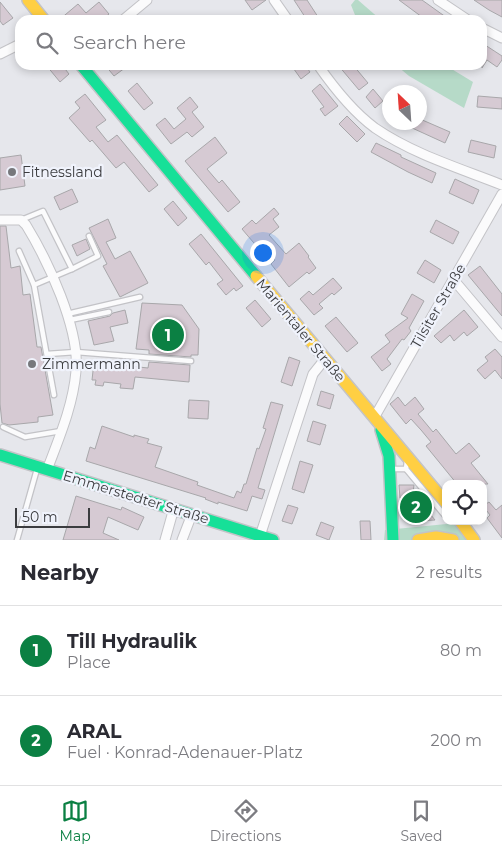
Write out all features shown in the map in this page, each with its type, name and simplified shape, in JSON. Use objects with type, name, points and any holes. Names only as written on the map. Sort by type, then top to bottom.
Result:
[{"type":"main road","points":[[28,0],[40,15]]},
{"type":"main road","name":"Marientaler Straße","points":[[85,70],[377,423],[442,498]]},
{"type":"main road","points":[[377,423],[388,456],[390,469],[394,540]]},
{"type":"main road","name":"Emmerstedter Straße","points":[[0,455],[272,540]]},
{"type":"main road","points":[[463,525],[474,540]]},
{"type":"main road","points":[[418,540],[424,537],[436,537],[453,540]]},
{"type":"street","points":[[129,15],[147,0]]},
{"type":"street","points":[[274,0],[284,15]]},
{"type":"street","points":[[438,0],[460,15]]},
{"type":"street","points":[[487,30],[502,38]]},
{"type":"street","points":[[0,54],[15,46]]},
{"type":"street","points":[[322,70],[347,102],[364,119],[380,131],[410,148],[502,185]]},
{"type":"street","name":"Tilsiter Straße","points":[[377,423],[453,279],[502,194]]},
{"type":"street","points":[[0,220],[21,220],[30,232],[53,278],[68,317],[76,352],[74,388],[62,431],[42,469]]},
{"type":"street","points":[[453,279],[502,337]]},
{"type":"street","points":[[260,536],[313,374],[325,359]]},
{"type":"street","points":[[165,540],[174,508]]},
{"type":"street","points":[[182,540],[192,514]]},
{"type":"lane","points":[[21,220],[43,211],[72,269]]},
{"type":"lane","points":[[34,285],[98,256],[89,236]]},
{"type":"lane","points":[[18,251],[34,285],[54,395]]},
{"type":"lane","points":[[68,317],[140,297]]},
{"type":"lane","points":[[68,317],[108,312]]},
{"type":"lane","points":[[47,354],[76,352],[191,362]]},
{"type":"lane","points":[[3,427],[24,437],[62,431]]},
{"type":"lane","points":[[407,456],[406,469],[442,512]]},
{"type":"lane","points":[[17,540],[42,469]]},
{"type":"lane","points":[[390,469],[406,469]]},
{"type":"green space","points":[[355,0],[358,0],[375,15],[355,15],[351,5]]},
{"type":"green space","points":[[402,70],[453,70],[473,82],[464,108]]},
{"type":"green space","points":[[442,524],[469,525],[480,540],[384,540],[385,530]]},
{"type":"building","points":[[245,0],[266,0],[252,10]]},
{"type":"building","points":[[294,0],[307,0],[317,15],[304,15]]},
{"type":"building","points":[[399,0],[422,0],[443,15],[419,15]]},
{"type":"building","points":[[474,0],[502,0],[502,17],[489,10]]},
{"type":"building","points":[[0,2],[13,18],[3,25],[0,21]]},
{"type":"building","points":[[99,2],[109,14],[65,15],[78,4],[86,13]]},
{"type":"building","points":[[487,46],[502,56],[502,60],[497,67],[487,60]]},
{"type":"building","points":[[50,70],[66,70],[69,74],[60,82]]},
{"type":"building","points":[[109,70],[122,70],[114,76]]},
{"type":"building","points":[[295,70],[309,70],[310,72],[301,79]]},
{"type":"building","points":[[342,70],[357,70],[368,83],[359,90]]},
{"type":"building","points":[[137,83],[153,103],[144,110],[128,91]]},
{"type":"building","points":[[320,84],[338,106],[325,116],[320,109],[324,107],[312,91]]},
{"type":"building","points":[[373,89],[382,102],[375,108],[366,97]]},
{"type":"building","points":[[85,94],[106,120],[96,127],[108,142],[117,135],[158,185],[149,192],[124,162],[116,168],[92,140],[90,142],[69,118],[80,108],[75,102]]},
{"type":"building","points":[[478,96],[502,98],[502,109],[477,107]]},
{"type":"building","points":[[190,97],[198,107],[192,112],[204,127],[192,137],[187,132],[171,144],[156,125],[165,118],[174,129],[186,119],[177,108]]},
{"type":"building","points":[[347,116],[365,134],[357,142],[339,124]]},
{"type":"building","points":[[427,122],[450,132],[445,143],[417,130],[427,130]]},
{"type":"building","points":[[215,137],[227,153],[207,169],[219,183],[222,180],[240,202],[228,212],[185,161]]},
{"type":"building","points":[[471,140],[496,146],[494,158],[468,152]]},
{"type":"building","points":[[376,143],[436,173],[432,183],[371,152]]},
{"type":"building","name":"Fitnessland","points":[[21,155],[25,186],[0,190],[0,158]]},
{"type":"building","points":[[455,179],[479,190],[473,204],[449,193]]},
{"type":"building","points":[[72,189],[78,202],[60,210],[54,197]]},
{"type":"building","points":[[173,201],[187,218],[178,226],[164,209]]},
{"type":"building","points":[[274,208],[279,214],[273,219],[279,227],[269,235],[286,254],[299,243],[316,268],[309,274],[307,272],[289,287],[271,264],[275,260],[263,246],[259,249],[242,229],[252,220],[256,224]]},
{"type":"building","points":[[108,219],[116,238],[106,242],[115,259],[130,251],[148,283],[120,297],[103,266],[107,264],[89,228]]},
{"type":"building","points":[[436,220],[459,232],[453,244],[430,232]]},
{"type":"building","points":[[0,226],[6,226],[11,268],[20,266],[23,295],[30,294],[37,347],[41,347],[53,415],[38,417],[38,422],[9,425],[2,423],[0,404]]},
{"type":"building","points":[[201,234],[243,286],[236,291],[234,288],[226,295],[217,284],[223,280],[209,262],[206,265],[189,244]]},
{"type":"building","points":[[86,239],[90,249],[77,256],[72,245]]},
{"type":"building","points":[[425,260],[441,270],[434,283],[417,273]]},
{"type":"building","points":[[480,266],[502,294],[502,316],[468,275]]},
{"type":"building","points":[[333,278],[342,288],[334,295],[332,293],[319,304],[323,308],[314,315],[300,299],[309,291],[313,295]]},
{"type":"building","points":[[412,294],[424,301],[409,328],[411,331],[404,340],[402,339],[387,359],[391,364],[382,371],[371,357],[390,342],[385,335],[408,318],[401,314]]},
{"type":"building","points":[[255,300],[271,319],[262,327],[246,308]]},
{"type":"building","points":[[142,303],[182,305],[199,329],[198,355],[191,355],[191,357],[149,354],[149,350],[136,349]]},
{"type":"building","points":[[125,310],[128,323],[110,327],[114,341],[94,345],[88,321]]},
{"type":"building","points":[[464,310],[478,327],[467,336],[464,332],[454,341],[450,335],[441,343],[434,336]]},
{"type":"building","points":[[336,317],[358,343],[347,352],[325,326]]},
{"type":"building","points":[[495,349],[502,357],[502,379],[495,370],[485,379],[477,370],[488,361],[485,357]]},
{"type":"building","points":[[289,357],[300,361],[292,386],[281,382]]},
{"type":"building","points":[[94,362],[148,368],[149,362],[190,365],[189,382],[135,377],[133,389],[120,388],[121,384],[104,382],[103,386],[95,385],[96,380],[92,380]]},
{"type":"building","points":[[321,391],[334,395],[330,409],[317,405]]},
{"type":"building","points":[[398,397],[405,406],[415,397],[424,409],[418,414],[433,432],[436,429],[456,454],[469,443],[480,456],[471,463],[485,480],[454,480],[426,446],[431,442],[421,430],[411,419],[406,424],[390,404]]},
{"type":"building","points":[[189,400],[209,401],[208,419],[188,418]]},
{"type":"building","points":[[271,402],[283,405],[258,488],[265,490],[262,499],[252,496],[247,511],[218,502],[218,504],[206,498],[86,461],[90,447],[95,449],[102,426],[134,437],[134,435],[149,439],[147,443],[162,447],[155,467],[198,482],[197,485],[234,498],[237,491],[241,493],[244,484],[246,484],[257,448],[259,449],[266,429],[263,428]]},
{"type":"building","points":[[313,421],[326,425],[320,445],[307,441]]},
{"type":"building","points":[[300,461],[313,465],[304,493],[292,489]]},
{"type":"building","points":[[399,485],[414,485],[413,493],[435,520],[416,521],[406,510],[406,498],[400,498]]},
{"type":"building","points":[[76,496],[121,510],[122,507],[144,517],[138,530],[108,517],[103,533],[119,540],[63,540]]},
{"type":"building","points":[[489,502],[496,510],[502,505],[502,538],[487,518],[490,515],[487,511],[487,503]]},
{"type":"building","points":[[288,505],[298,508],[292,524],[282,521]]},
{"type":"building","points":[[360,521],[370,521],[371,540],[361,540]]},
{"type":"building","points":[[321,522],[334,527],[329,540],[316,535]]},
{"type":"traffic: fast","points":[[85,70],[256,276]]},
{"type":"traffic: fast","points":[[381,430],[389,456],[393,540]]},
{"type":"traffic: fast","points":[[0,455],[273,540]]},
{"type":"traffic: slow","points":[[28,0],[40,15]]},
{"type":"traffic: slow","points":[[256,276],[442,498]]},
{"type":"traffic: slow","points":[[463,525],[474,540]]},
{"type":"traffic: slow","points":[[418,540],[436,537],[453,540]]},
{"type":"place","name":"Fitnessland","points":[[12,172]]},
{"type":"place","name":"Till Hydraulik","points":[[168,335]]},
{"type":"place","name":"Zimmermann","points":[[32,364]]},
{"type":"place","name":"ARAL","points":[[416,507]]}]
